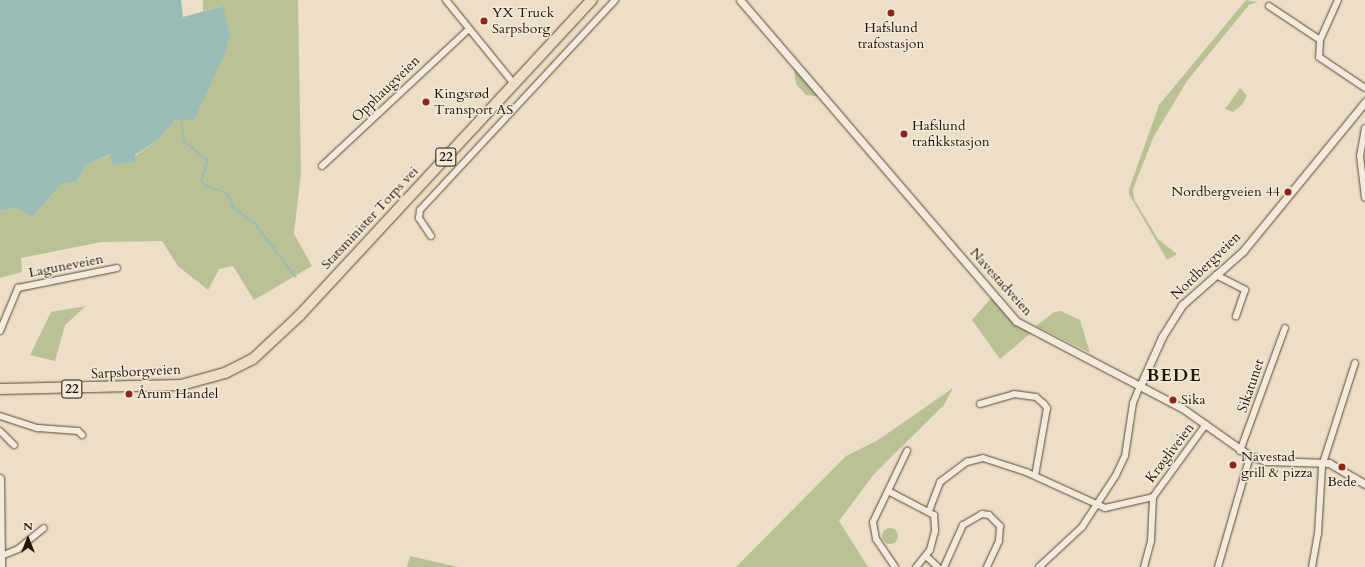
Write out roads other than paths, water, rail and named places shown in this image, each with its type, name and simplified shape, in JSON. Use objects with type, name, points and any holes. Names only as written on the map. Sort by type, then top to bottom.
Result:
[{"type":"highway","name":"Statsminister Torps vei","points":[[300,315],[592,0]]},
{"type":"highway","name":"Sarpsborgveien","points":[[0,389],[156,388],[195,382],[253,359],[300,315]]},
{"type":"main road","points":[[0,479],[1,567]]},
{"type":"street","points":[[446,0],[468,30],[514,84]]},
{"type":"street","points":[[431,236],[419,218],[420,210],[614,0]]},
{"type":"street","name":"Navestadveien","points":[[740,0],[1016,322],[1140,386],[1206,424],[1240,451],[1250,456],[1266,461],[1324,462],[1339,467],[1365,484]]},
{"type":"street","points":[[1338,0],[1320,40],[1318,52],[1324,62],[1365,88]]},
{"type":"street","points":[[1269,6],[1320,40]]},
{"type":"street","name":"Opphaugveien","points":[[322,166],[468,30]]},
{"type":"street","name":"Nordbergveien","points":[[1039,567],[1082,527],[1097,506],[1125,456],[1132,403],[1175,316],[1189,298],[1243,251],[1365,102]]},
{"type":"street","points":[[1365,128],[1360,156],[1365,198]]},
{"type":"street","name":"Laguneveien","points":[[0,331],[18,288],[118,268]]},
{"type":"street","points":[[1216,276],[1245,290],[1236,316]]},
{"type":"street","name":"Sikatunet","points":[[1240,451],[1284,328]]},
{"type":"street","points":[[1312,567],[1324,462],[1355,363]]},
{"type":"street","points":[[980,404],[1014,394],[1036,397],[1044,404],[1047,408],[1035,476]]},
{"type":"street","points":[[0,416],[38,428],[78,431],[82,435]]},
{"type":"street","name":"Krøgliveien","points":[[1144,567],[1151,540],[1153,497],[1206,424]]},
{"type":"street","points":[[0,431],[14,445]]},
{"type":"street","points":[[895,567],[874,531],[876,513],[907,451]]},
{"type":"street","points":[[1218,567],[1250,456]]},
{"type":"street","points":[[929,511],[940,482],[976,458],[991,459],[1035,476],[1097,506]]},
{"type":"street","points":[[888,491],[915,508],[929,511],[936,522],[926,556],[916,567]]},
{"type":"street","name":"Krøgliveien","points":[[1097,506],[1112,508],[1153,497]]},
{"type":"street","points":[[944,567],[963,525],[982,514],[989,515],[1000,526],[999,540],[987,567]]},
{"type":"street","points":[[1,556],[18,549],[44,528]]},
{"type":"street","points":[[926,556],[938,567]]},
{"type":"water","points":[[0,0],[181,0],[183,17],[223,6],[230,35],[224,56],[194,120],[175,120],[158,140],[135,155],[136,161],[113,165],[110,154],[86,165],[76,182],[62,184],[32,217],[17,208],[0,211]]},
{"type":"waterway","points":[[182,121],[185,142],[208,160],[202,180],[205,185],[228,194],[233,207],[254,222],[296,277]]},
{"type":"place","name":"Hafslund trafostasjon","points":[[891,13]]},
{"type":"place","name":"YX Truck Sarpsborg","points":[[484,21]]},
{"type":"place","name":"Kingsrød Transport AS","points":[[426,102]]},
{"type":"place","name":"Hafslund trafikkstasjon","points":[[904,134]]},
{"type":"place","name":"Nordbergveien 44","points":[[1288,192]]},
{"type":"place","name":"Årum Handel","points":[[129,394]]},
{"type":"place","name":"Sika","points":[[1173,400]]},
{"type":"place","name":"Navestad grill & pizza","points":[[1233,465]]},
{"type":"place","name":"Bede","points":[[1342,467]]},
{"type":"district","name":"BEDE","points":[[1174,376]]}]
